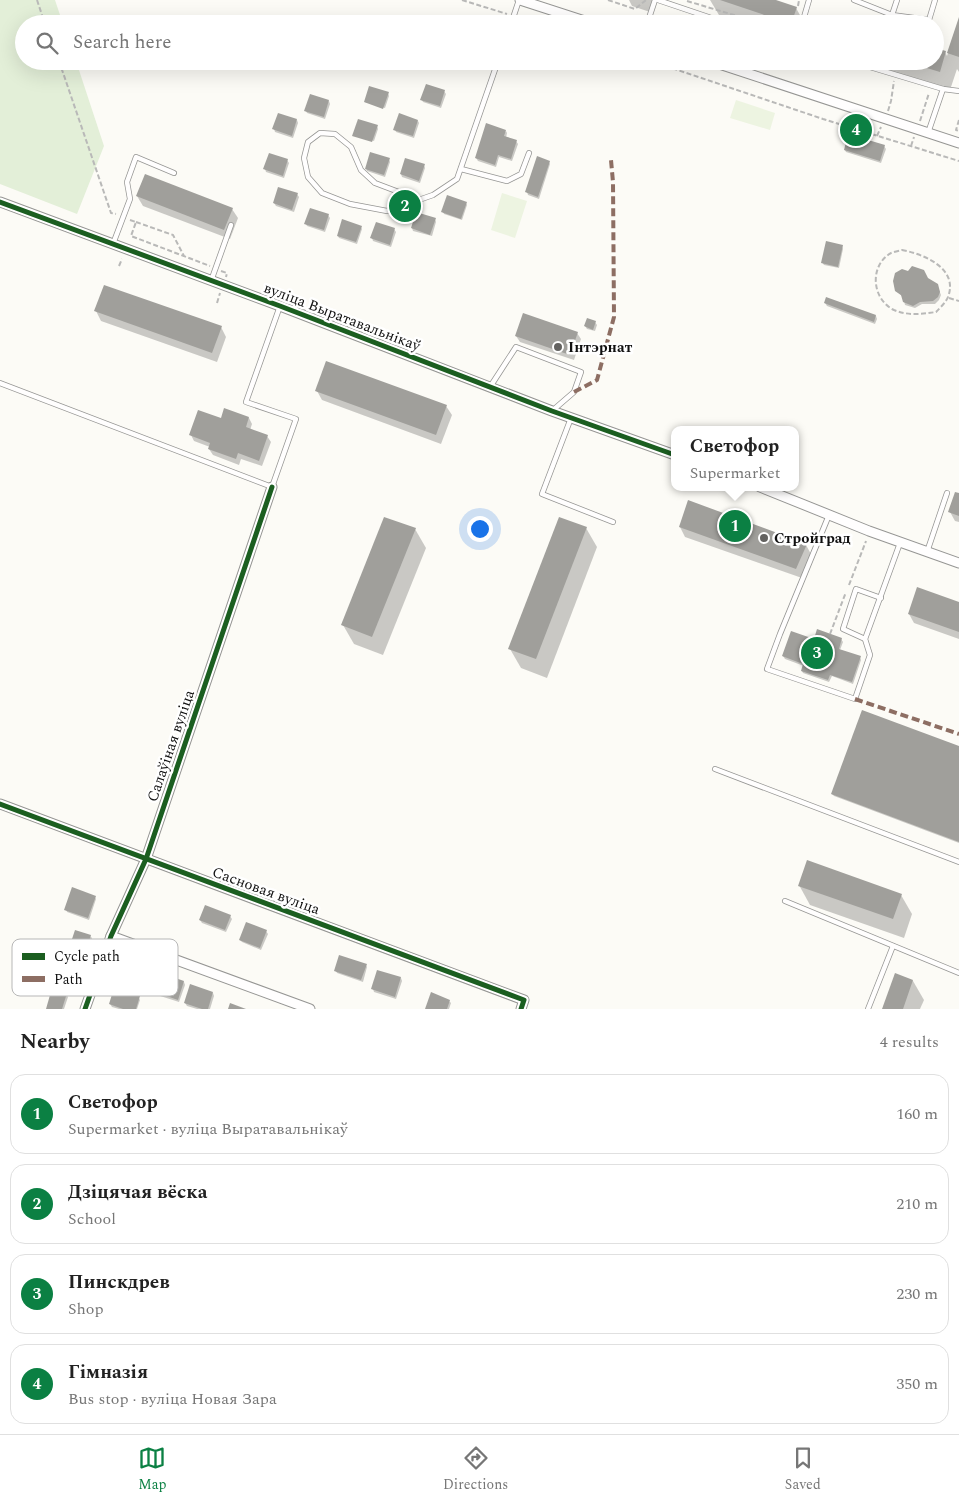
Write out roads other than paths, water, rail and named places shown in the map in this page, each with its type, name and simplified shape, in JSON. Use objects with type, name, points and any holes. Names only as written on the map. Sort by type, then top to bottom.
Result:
[{"type":"street","points":[[519,0],[566,15]]},
{"type":"street","points":[[738,70],[959,143]]},
{"type":"street","name":"вуліца Выратавальнікаў","points":[[0,202],[280,306],[552,411],[671,454]]},
{"type":"street","name":"Салаўіная вуліца","points":[[110,939],[146,859],[272,487]]},
{"type":"street","points":[[770,491],[869,531],[959,563]]},
{"type":"street","name":"Сасновая вуліца","points":[[0,804],[522,1005]]},
{"type":"street","points":[[111,936],[119,939]]},
{"type":"street","points":[[178,961],[310,1009]]},
{"type":"street","name":"Салаўіная вуліца","points":[[85,1009],[90,996]]},
{"type":"lane","points":[[514,15],[519,0]]},
{"type":"lane","points":[[650,15],[656,0],[702,15]]},
{"type":"lane","points":[[805,15],[809,0]]},
{"type":"lane","points":[[854,0],[892,15],[897,0]]},
{"type":"lane","points":[[930,15],[935,0]]},
{"type":"lane","points":[[420,200],[374,183],[361,170],[351,147],[335,134],[320,132],[308,142],[304,158],[308,177],[322,194],[350,204],[387,211],[420,200],[433,195],[457,179],[495,70]]},
{"type":"lane","points":[[882,70],[943,89],[959,91]]},
{"type":"lane","points":[[928,133],[943,89]]},
{"type":"lane","points":[[461,169],[507,181],[521,174],[529,153]]},
{"type":"lane","points":[[113,244],[130,199],[127,182],[136,157],[174,173]]},
{"type":"lane","points":[[211,281],[231,225]]},
{"type":"lane","points":[[0,383],[272,487],[296,419],[246,402],[280,306]]},
{"type":"lane","points":[[490,387],[516,347],[581,372],[574,392],[552,411]]},
{"type":"lane","points":[[571,418],[542,494],[612,522]]},
{"type":"lane","points":[[928,552],[947,493]]},
{"type":"lane","points":[[829,515],[780,634],[768,669],[855,699],[870,655],[866,639],[900,541]]},
{"type":"lane","points":[[866,639],[843,629],[856,589],[881,598]]},
{"type":"lane","points":[[715,769],[959,862]]},
{"type":"lane","points":[[784,901],[959,973]]},
{"type":"lane","points":[[868,1009],[894,946]]},
{"type":"place","name":"Гімназія","points":[[856,130]]},
{"type":"place","name":"Дзіцячая вёска","points":[[405,206]]},
{"type":"place","name":"Інтэрнат","points":[[558,347]]},
{"type":"place","name":"Светофор","points":[[735,526]]},
{"type":"place","name":"Стройград","points":[[764,538]]},
{"type":"place","name":"Пинскдрев","points":[[817,653]]}]
